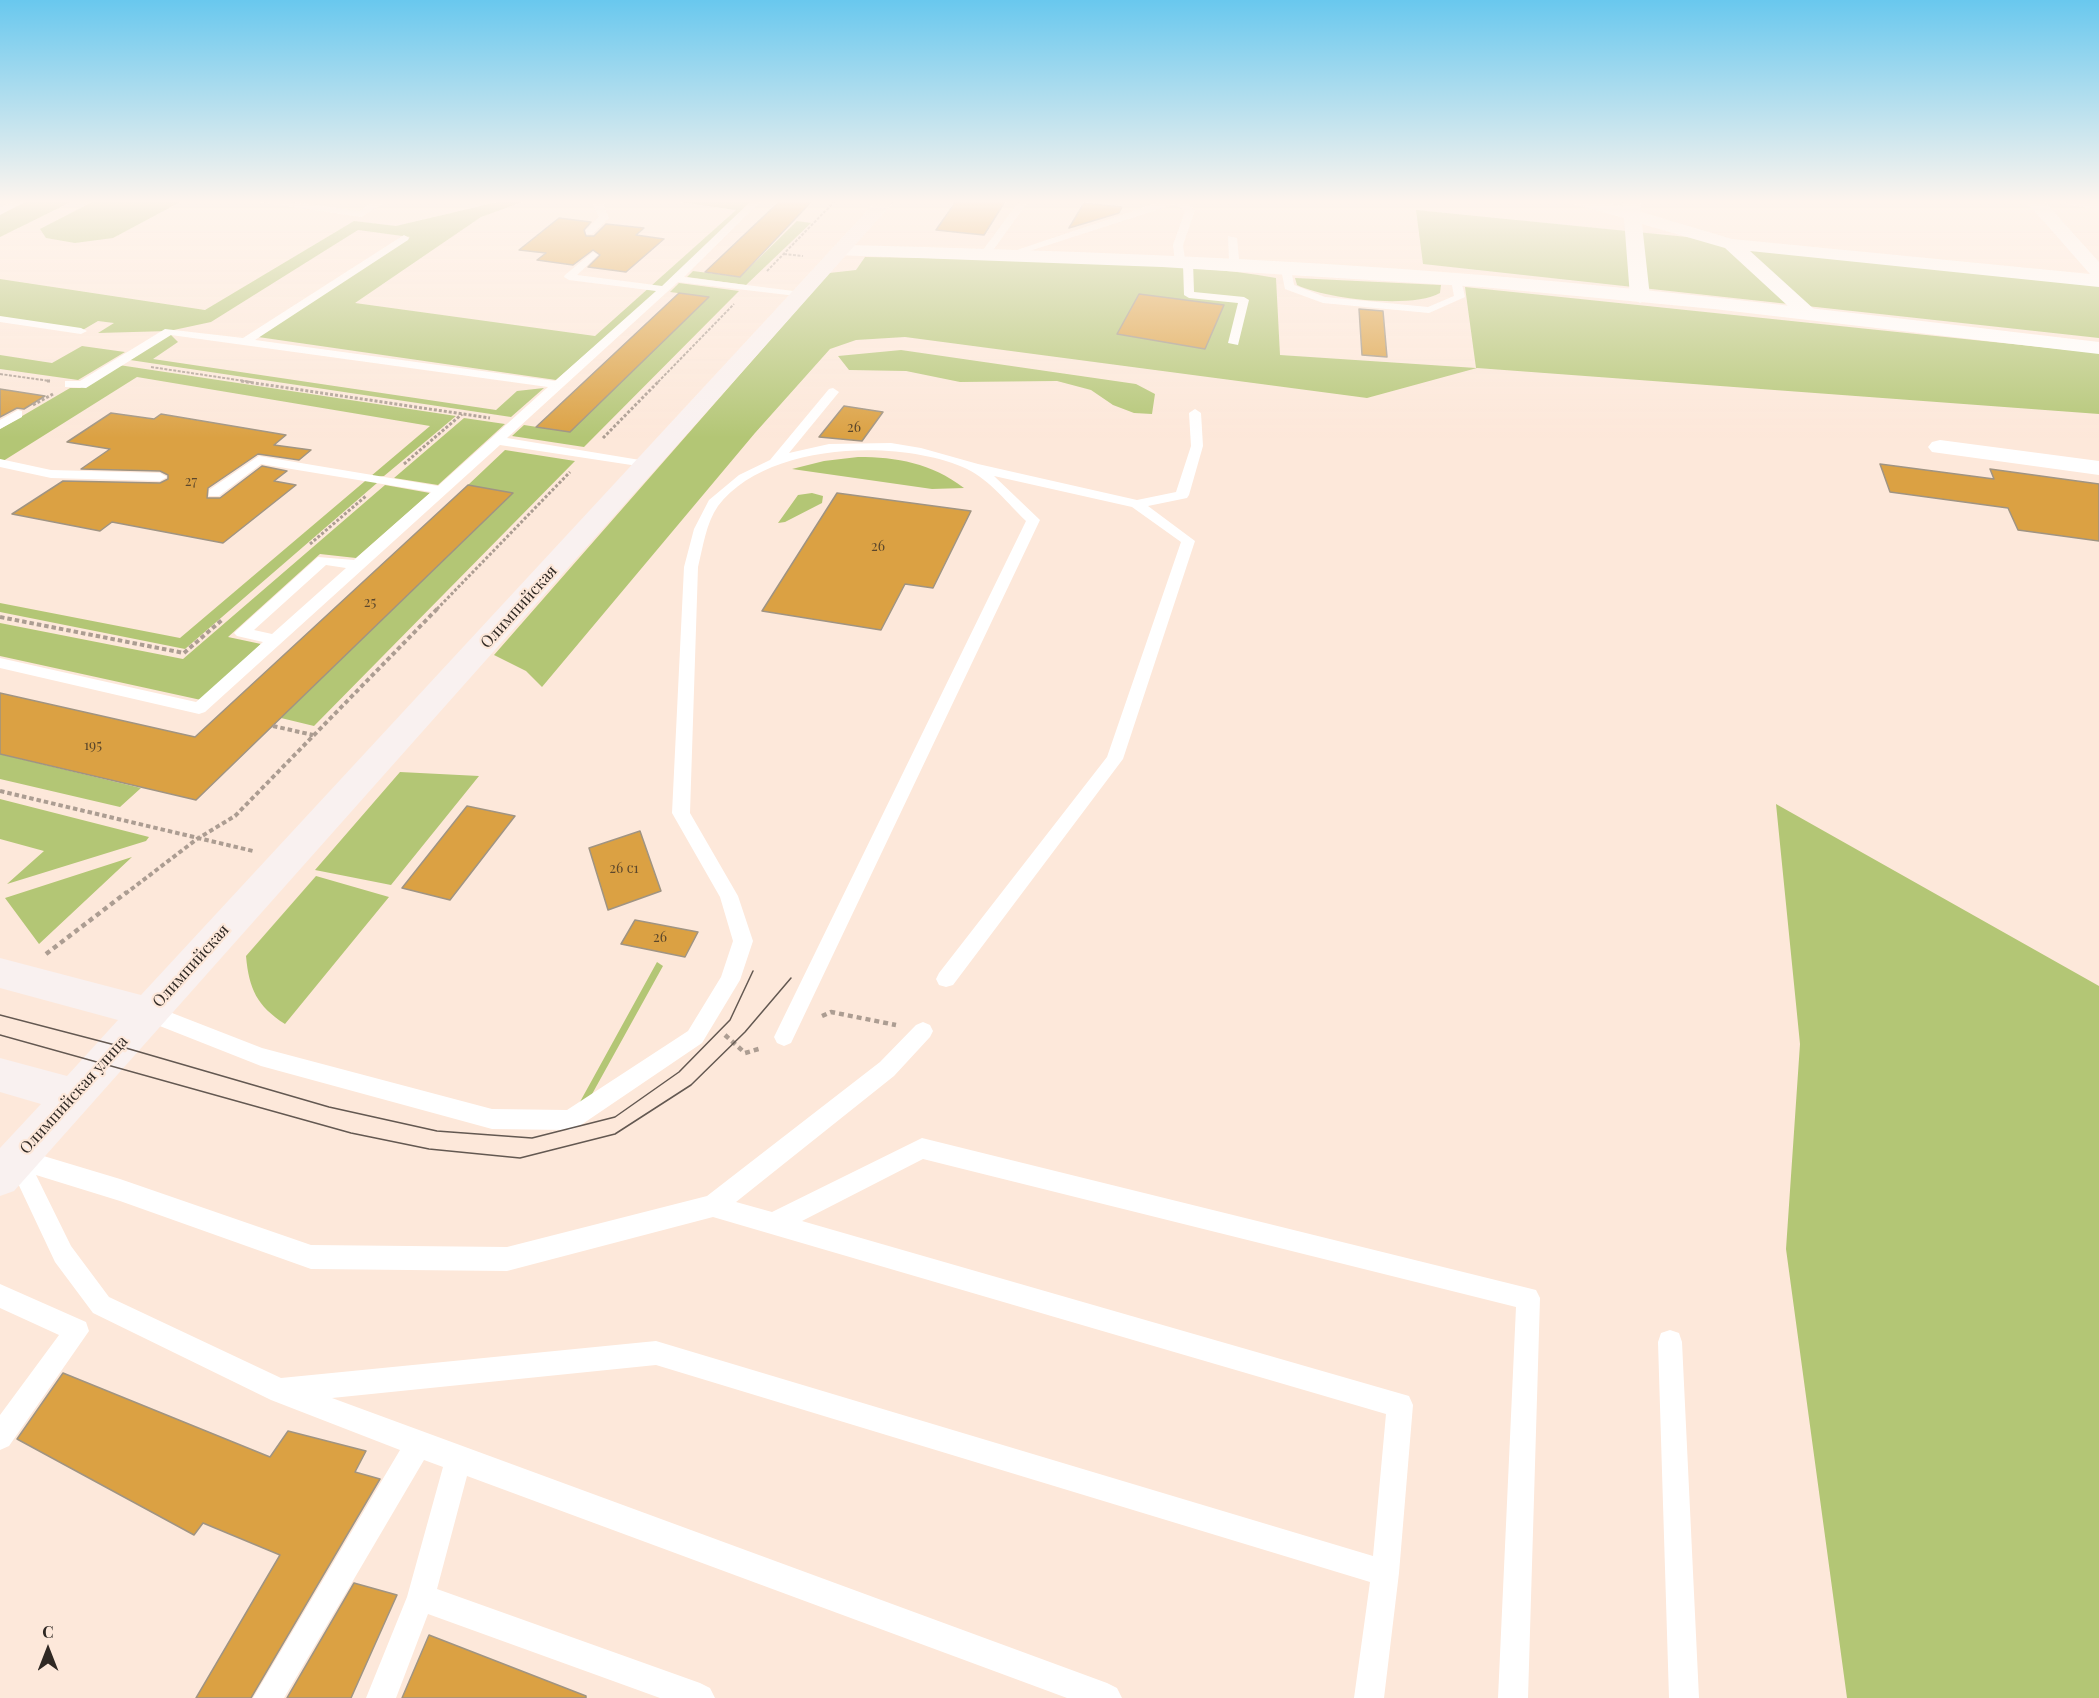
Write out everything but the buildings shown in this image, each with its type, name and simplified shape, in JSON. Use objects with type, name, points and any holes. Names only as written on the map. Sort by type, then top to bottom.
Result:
[{"type":"main road","name":"Олимпийская","points":[[149,1013],[816,279]]},
{"type":"main road","points":[[10,976],[149,1013]]},
{"type":"main road","name":"Олимпийская улица","points":[[8,1167],[149,1013]]},
{"type":"main road","points":[[0,1075],[73,1095]]},
{"type":"street","points":[[1458,279],[1808,314],[2099,348]]},
{"type":"street","points":[[1638,279],[1640,297]]},
{"type":"street","points":[[1770,279],[1808,314]]},
{"type":"street","points":[[2081,279],[2099,281]]},
{"type":"street","points":[[1940,447],[2099,468]]},
{"type":"lane","points":[[247,340],[341,279]]},
{"type":"lane","points":[[587,279],[664,289]]},
{"type":"lane","points":[[0,663],[199,708],[676,279]]},
{"type":"lane","points":[[678,279],[801,295]]},
{"type":"lane","points":[[1187,279],[1189,295],[1244,300],[1234,343]]},
{"type":"lane","points":[[1288,279],[1289,287],[1323,300],[1429,309],[1460,297],[1456,279]]},
{"type":"lane","points":[[0,319],[81,331]]},
{"type":"lane","points":[[69,384],[82,385],[170,330],[556,385]]},
{"type":"lane","points":[[777,461],[833,392]]},
{"type":"lane","points":[[1137,504],[1182,495],[1197,446],[1195,413]]},
{"type":"lane","points":[[0,425],[18,414]]},
{"type":"lane","points":[[495,440],[646,465]]},
{"type":"lane","points":[[149,1013],[261,1057],[492,1119],[570,1120],[695,1037],[730,980],[743,941],[729,896],[681,813],[691,567],[700,528],[718,498],[747,476],[777,461],[822,450],[878,446],[927,452],[975,468],[1137,504],[1188,541],[1115,759],[946,979]]},
{"type":"lane","points":[[214,493],[259,460],[440,490]]},
{"type":"lane","points":[[0,463],[51,474],[160,477]]},
{"type":"lane","points":[[784,1037],[1033,520],[975,468]]},
{"type":"lane","points":[[275,639],[242,633],[323,560],[357,565]]},
{"type":"lane","points":[[8,1167],[120,1190],[311,1257],[507,1259],[713,1206],[887,1069],[923,1031]]},
{"type":"lane","points":[[772,1224],[922,1148],[1528,1298],[1513,1698]]},
{"type":"lane","points":[[8,1167],[63,1254],[101,1305],[280,1391],[417,1446],[1107,1698]]},
{"type":"lane","points":[[713,1206],[1400,1405],[1385,1573],[1369,1698]]},
{"type":"lane","points":[[0,1296],[77,1331],[0,1437]]},
{"type":"lane","points":[[1670,1342],[1684,1698]]},
{"type":"lane","points":[[280,1391],[656,1353],[1385,1573]]},
{"type":"lane","points":[[268,1698],[417,1446]]},
{"type":"lane","points":[[381,1698],[422,1597],[458,1460]]},
{"type":"lane","points":[[422,1597],[700,1698]]},
{"type":"path","points":[[10,976],[51,950],[197,839],[236,816],[759,279]]},
{"type":"path","points":[[119,362],[515,422]]},
{"type":"path","points":[[0,374],[69,384]]},
{"type":"path","points":[[18,414],[69,384]]},
{"type":"path","points":[[305,548],[462,414]]},
{"type":"path","points":[[0,617],[184,653],[227,616]]},
{"type":"path","points":[[273,726],[314,736]]},
{"type":"path","points":[[0,791],[289,859]]},
{"type":"green space","points":[[0,279],[2,279],[205,310],[256,279],[279,279],[211,322],[169,331],[98,333],[114,323],[98,321],[81,331],[0,319]]},
{"type":"green space","points":[[346,279],[390,279],[355,303],[595,336],[659,279],[670,279],[556,380],[258,337]]},
{"type":"green space","points":[[704,279],[752,279],[746,285]]},
{"type":"green space","points":[[824,279],[1276,279],[1280,355],[1476,368],[1465,287],[2099,353],[2099,414],[1477,368],[1367,398],[905,337],[856,340],[830,349],[755,433],[542,687],[526,671],[494,655]]},
{"type":"green space","points":[[1295,279],[1441,285],[1440,293],[1427,298],[1390,301],[1348,298],[1297,285]]},
{"type":"green space","points":[[1562,279],[2099,279],[2099,338]]},
{"type":"green space","points":[[679,283],[739,291],[584,447],[512,436],[524,425],[570,432],[708,297],[670,292]]},
{"type":"green space","points":[[170,334],[178,342],[153,359],[496,410],[517,391],[544,388],[511,417],[130,360]]},
{"type":"green space","points":[[82,346],[125,352],[78,380],[0,369],[0,355],[52,363]]},
{"type":"green space","points":[[901,350],[1136,384],[1155,394],[1152,414],[1134,413],[1113,405],[1091,390],[1057,381],[960,382],[906,371],[849,370],[838,356]]},
{"type":"green space","points":[[119,365],[456,416],[384,476],[370,478],[377,483],[185,649],[0,612],[0,603],[180,638],[430,426],[137,377],[0,463],[0,429],[70,388],[80,388]]},
{"type":"green space","points":[[464,418],[505,424],[438,485],[394,478]]},
{"type":"green space","points":[[505,450],[575,461],[314,726],[281,718],[512,494],[468,485]]},
{"type":"green space","points":[[858,457],[886,458],[913,463],[952,479],[964,488],[932,489],[792,469],[824,461]]},
{"type":"green space","points":[[385,485],[430,493],[356,558],[320,554],[228,637],[261,644],[201,700],[0,656],[0,623],[183,659]]},
{"type":"green space","points":[[812,493],[823,496],[822,503],[785,522],[778,523],[798,495]]},
{"type":"green space","points":[[0,754],[141,788],[120,807],[0,779]]},
{"type":"green space","points":[[400,772],[479,776],[391,885],[315,870]]},
{"type":"green space","points":[[0,799],[149,837],[146,841],[7,884],[44,851],[0,839]]},
{"type":"green space","points":[[1776,804],[2099,986],[2099,1698],[1847,1698],[1786,1249],[1800,1044]]},
{"type":"green space","points":[[132,857],[39,944],[5,898]]},
{"type":"green space","points":[[316,876],[389,897],[285,1024],[275,1017],[256,996],[249,978],[246,956]]},
{"type":"green space","points":[[657,962],[663,966],[586,1105],[570,1120]]},
{"type":"tram line","points":[[0,1015],[119,1046],[329,1107],[437,1131],[532,1138],[615,1117],[679,1072],[730,1020],[753,971]]},
{"type":"tram line","points":[[0,1035],[351,1133],[429,1149],[520,1158],[615,1134],[691,1085],[745,1032],[791,978]]}]
